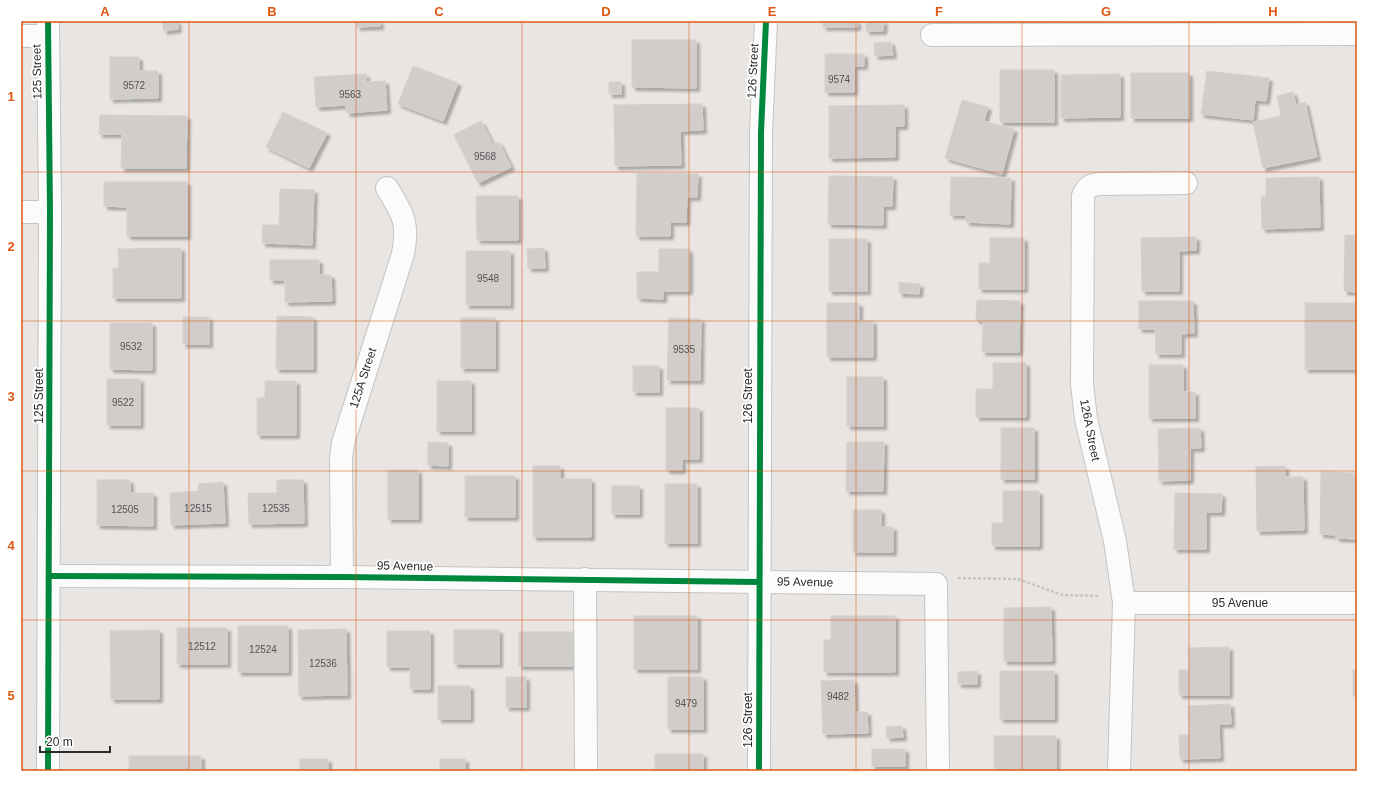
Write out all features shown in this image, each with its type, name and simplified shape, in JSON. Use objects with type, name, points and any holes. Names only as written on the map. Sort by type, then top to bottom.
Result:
[{"type":"street","name":"126 Street","points":[[759,771],[761,132],[766,21]]},
{"type":"street","points":[[21,36],[48,29]]},
{"type":"street","name":"125 Street","points":[[48,29],[50,212],[50,576],[48,771]]},
{"type":"street","points":[[932,34],[1357,34]]},
{"type":"street","name":"126A Street","points":[[1119,771],[1124,604],[1115,541],[1086,419],[1082,384],[1083,196],[1086,189],[1091,185],[1186,183]]},
{"type":"street","name":"125A Street","points":[[342,577],[341,460],[343,443],[403,254],[406,238],[405,220],[387,188]]},
{"type":"street","points":[[21,212],[50,212]]},
{"type":"street","name":"95 Avenue","points":[[50,576],[585,579],[936,584]]},
{"type":"street","points":[[585,579],[586,771]]},
{"type":"street","points":[[936,584],[938,771]]},
{"type":"street","name":"95 Avenue","points":[[1124,604],[1357,604]]},
{"type":"path","points":[[936,584],[943,578],[1018,579],[1062,595],[1100,596]]},
{"type":"building","points":[[162,21],[177,21],[178,29],[164,31]]},
{"type":"building","points":[[356,21],[380,21],[380,26],[357,27]]},
{"type":"building","points":[[823,21],[857,21],[857,27],[823,27]]},
{"type":"building","points":[[866,21],[884,21],[883,31],[866,31]]},
{"type":"building","points":[[632,40],[696,40],[696,88],[632,87]]},
{"type":"building","points":[[891,42],[893,55],[875,56],[874,43]]},
{"type":"building","points":[[825,54],[864,54],[864,66],[854,66],[854,92],[825,92]]},
{"type":"building","points":[[110,57],[139,57],[139,71],[158,71],[158,98],[110,99]]},
{"type":"building","points":[[413,66],[458,83],[443,121],[398,104]]},
{"type":"building","points":[[1000,70],[1054,70],[1054,122],[1000,122]]},
{"type":"building","points":[[1207,71],[1269,78],[1266,101],[1255,100],[1253,120],[1201,114]]},
{"type":"building","points":[[1131,73],[1189,73],[1189,118],[1131,118]]},
{"type":"building","points":[[366,74],[366,82],[385,81],[387,110],[347,113],[346,105],[316,107],[314,77]]},
{"type":"building","points":[[1120,74],[1120,117],[1061,118],[1061,75]]},
{"type":"building","points":[[609,82],[621,82],[621,94],[609,94]]},
{"type":"building","points":[[1293,92],[1296,105],[1305,102],[1317,157],[1263,168],[1253,122],[1281,116],[1277,96]]},
{"type":"building","points":[[962,100],[988,107],[984,121],[1014,129],[1002,174],[945,158]]},
{"type":"building","points":[[702,104],[703,130],[680,131],[681,165],[615,166],[614,105]]},
{"type":"building","points":[[904,105],[904,126],[895,126],[895,157],[829,158],[829,106]]},
{"type":"building","points":[[283,112],[327,133],[309,168],[266,147]]},
{"type":"building","points":[[100,115],[187,116],[186,168],[121,168],[122,134],[99,134]]},
{"type":"building","points":[[481,121],[493,145],[499,142],[511,167],[478,183],[454,135]]},
{"type":"building","points":[[637,173],[698,174],[697,197],[687,197],[686,222],[670,222],[670,236],[636,236]]},
{"type":"building","points":[[829,176],[893,177],[892,206],[883,206],[883,225],[828,224]]},
{"type":"building","points":[[951,177],[1011,178],[1010,224],[966,222],[966,215],[950,215]]},
{"type":"building","points":[[1319,177],[1320,227],[1262,229],[1261,197],[1266,197],[1266,178]]},
{"type":"building","points":[[104,182],[187,182],[187,236],[127,236],[127,207],[104,206]]},
{"type":"building","points":[[280,189],[314,190],[312,245],[262,243],[263,225],[279,225]]},
{"type":"building","points":[[476,196],[518,196],[518,240],[477,240]]},
{"type":"building","points":[[1345,235],[1357,236],[1357,292],[1344,291]]},
{"type":"building","points":[[1196,237],[1196,250],[1179,251],[1179,291],[1142,291],[1141,238]]},
{"type":"building","points":[[990,238],[1024,238],[1024,289],[979,289],[979,263],[990,263]]},
{"type":"building","points":[[829,239],[867,239],[867,291],[829,291]]},
{"type":"building","points":[[181,248],[181,298],[113,298],[113,268],[119,268],[118,249]]},
{"type":"building","points":[[544,248],[545,268],[528,268],[527,249]]},
{"type":"building","points":[[659,249],[689,249],[689,291],[663,291],[663,299],[637,298],[637,272],[659,272]]},
{"type":"building","points":[[466,251],[510,251],[510,305],[466,305]]},
{"type":"building","points":[[270,260],[319,260],[319,275],[331,275],[332,301],[285,302],[285,280],[270,280]]},
{"type":"building","points":[[899,282],[920,284],[919,294],[899,293]]},
{"type":"building","points":[[977,300],[1020,301],[1019,352],[982,352],[983,321],[976,320]]},
{"type":"building","points":[[1139,301],[1193,301],[1194,333],[1181,334],[1181,354],[1156,354],[1155,329],[1139,329]]},
{"type":"building","points":[[827,303],[859,303],[859,321],[873,321],[873,357],[827,357]]},
{"type":"building","points":[[1305,303],[1357,303],[1357,369],[1305,369]]},
{"type":"building","points":[[277,316],[313,317],[313,369],[276,369]]},
{"type":"building","points":[[183,317],[209,317],[209,344],[183,344]]},
{"type":"building","points":[[461,318],[495,318],[495,368],[461,368]]},
{"type":"building","points":[[669,318],[701,319],[700,380],[667,380]]},
{"type":"building","points":[[110,323],[152,323],[152,370],[110,369]]},
{"type":"building","points":[[993,363],[1026,363],[1026,417],[976,417],[976,389],[993,389]]},
{"type":"building","points":[[1149,365],[1183,365],[1183,392],[1195,392],[1195,418],[1149,418]]},
{"type":"building","points":[[633,366],[659,366],[659,392],[633,392]]},
{"type":"building","points":[[847,377],[883,377],[883,426],[847,426]]},
{"type":"building","points":[[107,379],[140,379],[140,425],[107,425]]},
{"type":"building","points":[[265,381],[296,381],[296,435],[257,435],[257,398],[265,398]]},
{"type":"building","points":[[437,381],[471,381],[471,431],[437,431]]},
{"type":"building","points":[[666,408],[699,408],[699,459],[682,459],[682,470],[666,470]]},
{"type":"building","points":[[1001,428],[1034,428],[1034,479],[1001,479]]},
{"type":"building","points":[[1200,428],[1201,448],[1190,448],[1190,480],[1159,481],[1158,429]]},
{"type":"building","points":[[428,442],[448,443],[448,466],[428,465]]},
{"type":"building","points":[[847,442],[884,442],[883,491],[846,491]]},
{"type":"building","points":[[533,466],[560,466],[560,479],[591,479],[591,537],[533,537]]},
{"type":"building","points":[[1285,466],[1285,477],[1303,477],[1304,530],[1257,531],[1256,467]]},
{"type":"building","points":[[388,470],[418,470],[418,519],[388,519]]},
{"type":"building","points":[[1321,472],[1355,473],[1355,482],[1357,482],[1357,539],[1336,538],[1336,535],[1320,534]]},
{"type":"building","points":[[465,476],[515,476],[515,517],[465,517]]},
{"type":"building","points":[[97,480],[130,480],[130,493],[153,493],[153,526],[97,525]]},
{"type":"building","points":[[277,480],[303,480],[304,523],[249,524],[248,493],[277,493]]},
{"type":"building","points":[[223,482],[225,523],[171,525],[170,493],[199,491],[198,484]]},
{"type":"building","points":[[665,484],[697,484],[697,543],[665,543]]},
{"type":"building","points":[[612,486],[639,486],[639,514],[612,514]]},
{"type":"building","points":[[1003,491],[1039,491],[1039,546],[992,546],[992,523],[1003,523]]},
{"type":"building","points":[[1175,493],[1222,494],[1221,512],[1206,512],[1206,549],[1174,549]]},
{"type":"building","points":[[853,510],[881,510],[881,527],[893,527],[893,552],[853,552]]},
{"type":"building","points":[[1051,607],[1052,661],[1004,661],[1004,608]]},
{"type":"building","points":[[634,616],[697,616],[697,669],[634,669]]},
{"type":"building","points":[[831,616],[895,616],[895,672],[824,672],[824,640],[831,640]]},
{"type":"building","points":[[238,626],[288,626],[288,672],[238,672]]},
{"type":"building","points":[[177,628],[227,628],[227,664],[177,664]]},
{"type":"building","points":[[346,629],[347,695],[299,696],[298,630]]},
{"type":"building","points":[[159,630],[159,699],[111,699],[110,631]]},
{"type":"building","points":[[454,630],[499,630],[499,664],[454,664]]},
{"type":"building","points":[[387,631],[430,631],[430,689],[410,689],[410,667],[387,667]]},
{"type":"building","points":[[519,632],[573,632],[573,666],[519,666]]},
{"type":"building","points":[[1229,647],[1229,695],[1179,695],[1179,670],[1189,670],[1188,648]]},
{"type":"building","points":[[1353,670],[1357,670],[1357,696],[1353,696]]},
{"type":"building","points":[[977,671],[977,684],[958,684],[958,672]]},
{"type":"building","points":[[1000,671],[1054,671],[1054,719],[1000,719]]},
{"type":"building","points":[[506,677],[526,677],[526,707],[506,707]]},
{"type":"building","points":[[668,677],[703,677],[703,729],[668,729]]},
{"type":"building","points":[[854,680],[855,712],[867,712],[868,733],[823,734],[821,681]]},
{"type":"building","points":[[438,686],[470,686],[470,719],[438,719]]},
{"type":"building","points":[[1230,704],[1231,724],[1219,724],[1220,758],[1180,759],[1179,735],[1189,735],[1188,706]]},
{"type":"building","points":[[902,726],[903,737],[887,738],[886,727]]},
{"type":"building","points":[[994,736],[1056,736],[1056,771],[1007,771],[1007,768],[994,768]]},
{"type":"building","points":[[872,749],[905,749],[905,766],[872,766]]},
{"type":"building","points":[[655,754],[703,754],[703,771],[655,771]]},
{"type":"building","points":[[129,756],[201,756],[201,771],[129,771]]},
{"type":"building","points":[[300,759],[328,759],[328,771],[300,771]]},
{"type":"building","points":[[440,759],[465,759],[465,771],[440,771]]},
{"type":"cycle path","points":[[48,21],[50,212],[48,771]]},
{"type":"cycle path","points":[[759,771],[761,132],[766,21]]},
{"type":"cycle path","points":[[50,576],[342,577],[759,582]]}]
